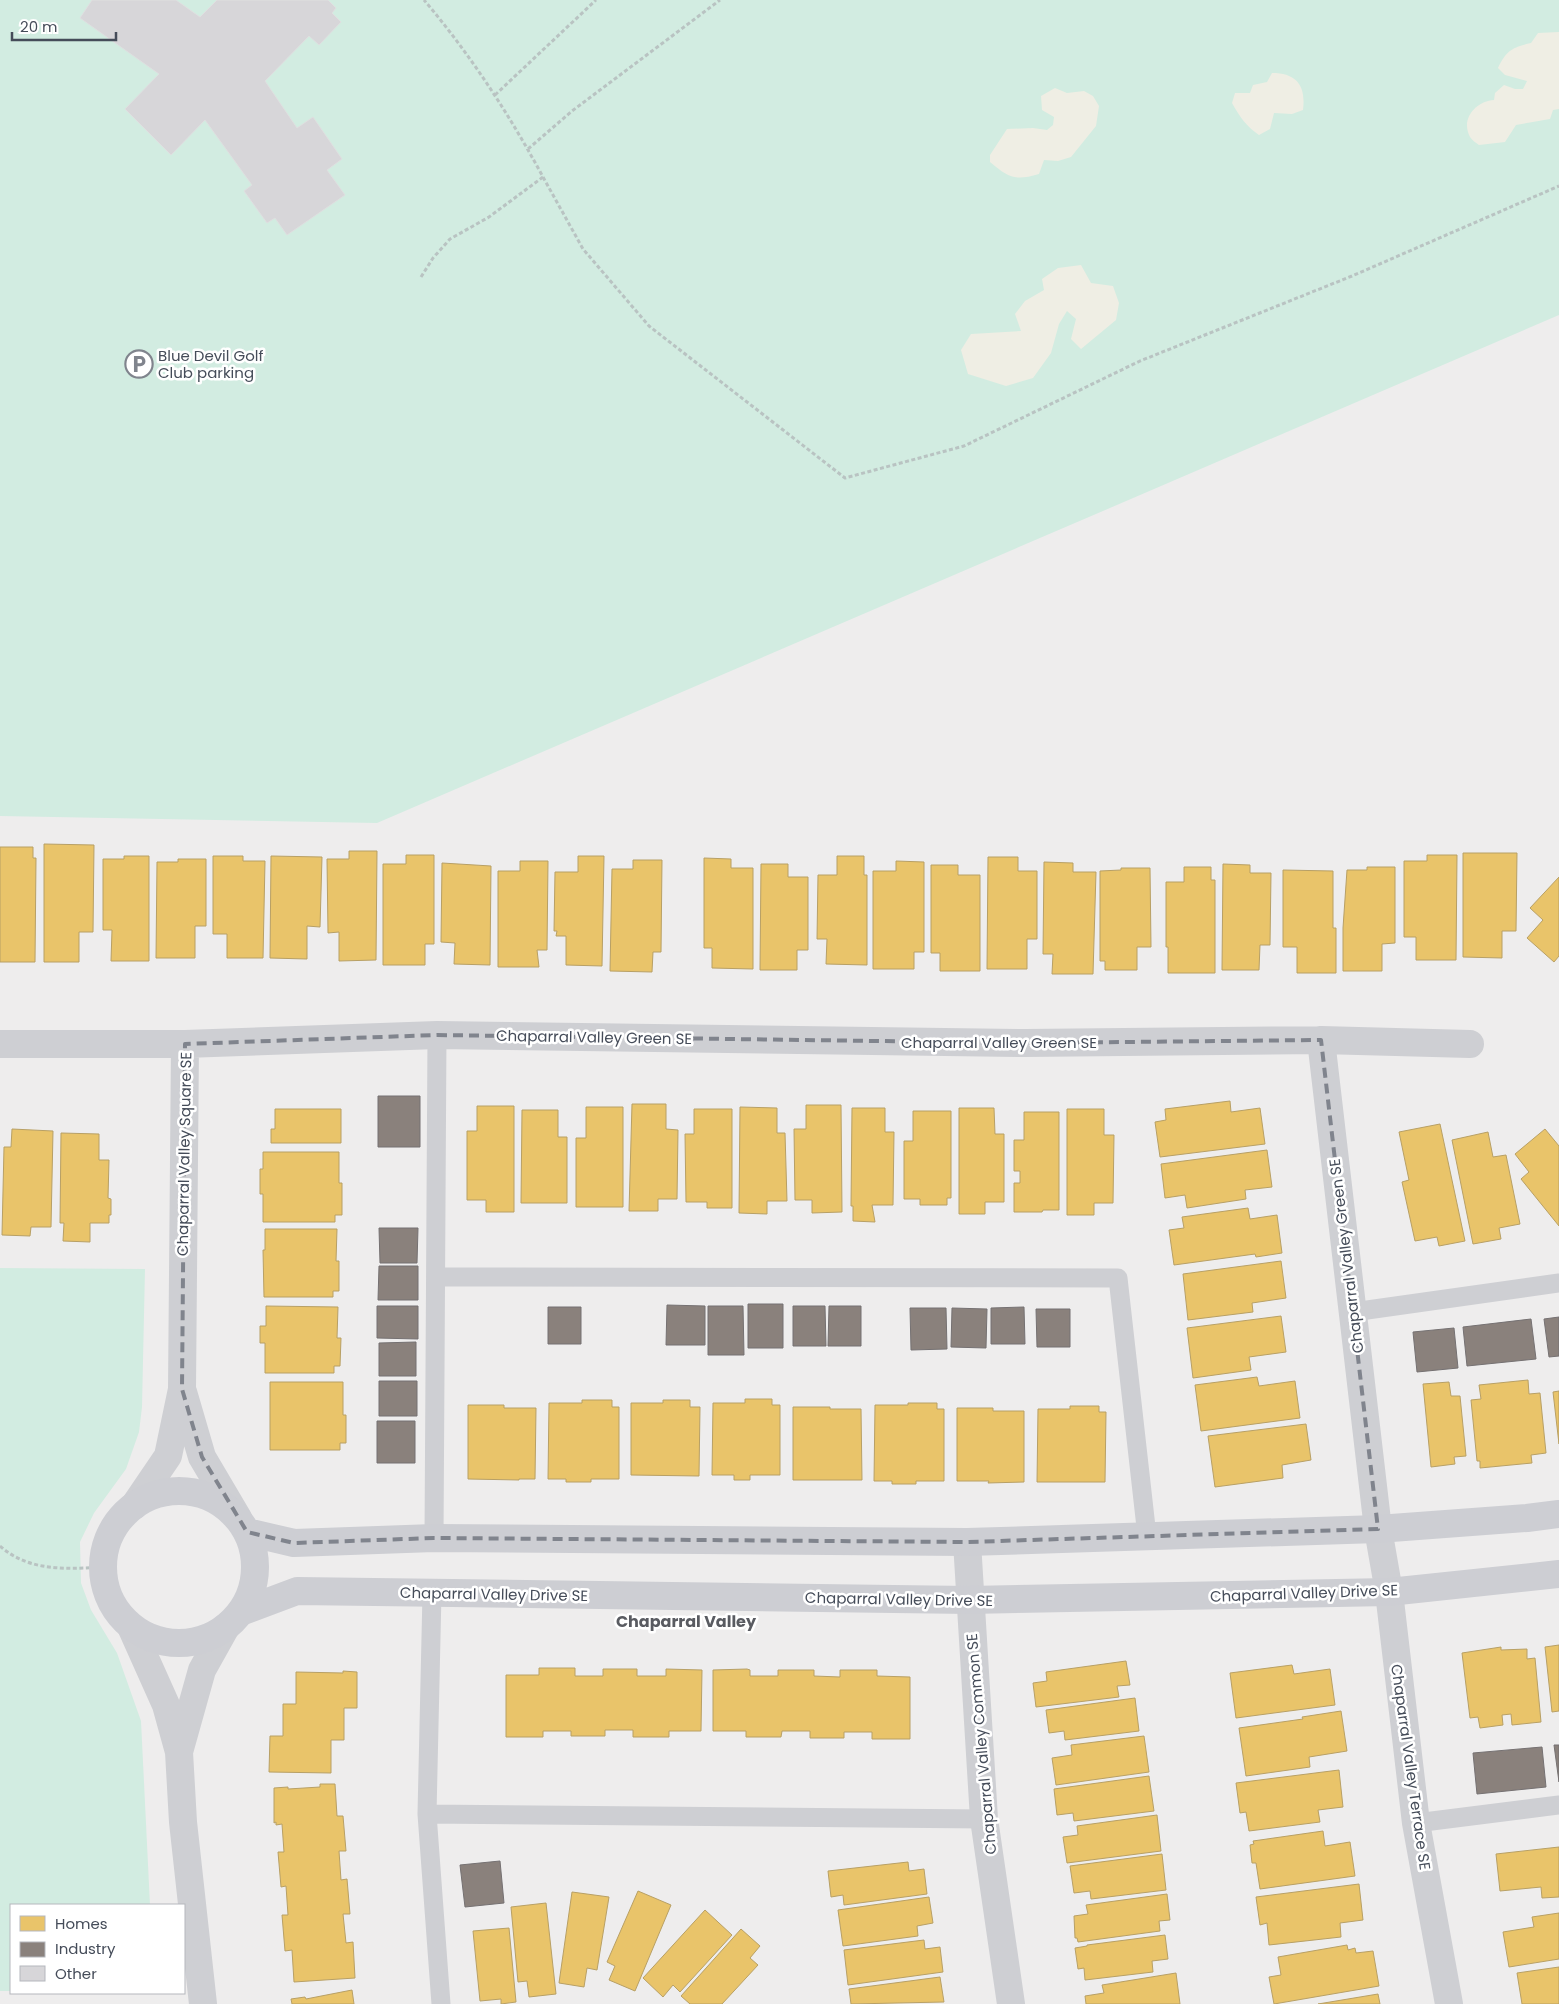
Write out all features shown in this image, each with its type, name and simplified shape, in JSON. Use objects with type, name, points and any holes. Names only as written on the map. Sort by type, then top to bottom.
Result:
[{"type":"street","name":"Chaparral Valley Green SE","points":[[185,1044],[437,1035],[1025,1043],[1321,1040],[1378,1529]]},
{"type":"street","points":[[1321,1040],[1470,1044]]},
{"type":"street","name":"Chaparral Valley Square SE","points":[[0,1044],[185,1044],[182,1389],[168,1456],[134,1506]]},
{"type":"street","name":"Chaparral Valley Square SE","points":[[182,1389],[202,1458],[243,1525]]},
{"type":"street","points":[[179,1752],[202,1670],[253,1591],[257,1565],[254,1547],[243,1525],[227,1507],[186,1491],[151,1498],[134,1506],[120,1518],[104,1543],[102,1576],[111,1604],[132,1629],[166,1705],[179,1752],[183,1822],[202,2004]]},
{"type":"street","points":[[243,1525],[294,1543],[434,1538],[967,1542],[1378,1529],[1559,1514]]},
{"type":"street","name":"Chaparral Valley Terrace SE","points":[[1378,1529],[1389,1592],[1416,1823],[1449,2004]]},
{"type":"street","name":"Chaparral Valley Common SE","points":[[967,1542],[969,1600],[984,1819],[1010,2004]]},
{"type":"street","name":"Chaparral Valley Drive SE","points":[[234,1620],[297,1592],[432,1592],[969,1600],[1389,1592],[1559,1574]]},
{"type":"street","points":[[132,1629],[156,1638],[183,1642],[208,1637],[234,1620]]},
{"type":"lane","points":[[434,1538],[437,1035]]},
{"type":"lane","points":[[436,1277],[1118,1278],[1147,1536]]},
{"type":"lane","points":[[1353,1312],[1559,1283]]},
{"type":"lane","points":[[432,1592],[427,1814],[441,2004]]},
{"type":"lane","points":[[1416,1823],[1559,1805]]},
{"type":"lane","points":[[427,1814],[984,1819]]},
{"type":"path","points":[[424,0],[467,54],[495,96],[528,149],[583,249],[649,326],[845,478],[964,446],[1140,361],[1352,276],[1559,186]]},
{"type":"path","points":[[495,96],[596,0]]},
{"type":"path","points":[[528,149],[558,122],[720,0]]},
{"type":"path","points":[[421,277],[433,258],[450,239],[489,217],[543,177]]},
{"type":"path","points":[[0,1546],[8,1553],[36,1566],[65,1569],[103,1567]]},
{"type":"highlighted area","points":[[437,1035],[1025,1043],[1321,1040],[1378,1529],[967,1542],[434,1538],[294,1543],[247,1532],[202,1457],[182,1389],[185,1044]]},
{"type":"green space","points":[[0,0],[1559,0],[1559,315],[377,823],[0,816]]},
{"type":"green space","points":[[0,1268],[145,1269],[142,1407],[139,1432],[126,1469],[94,1513],[80,1542],[81,1583],[91,1610],[117,1653],[141,1721],[150,1904],[10,1904],[10,1991],[0,1991]]},
{"type":"sand","points":[[1559,32],[1559,109],[1553,110],[1550,119],[1516,125],[1505,142],[1479,145],[1470,137],[1467,130],[1467,123],[1472,112],[1476,107],[1494,100],[1495,93],[1504,85],[1515,89],[1523,89],[1527,81],[1505,75],[1498,68],[1504,57],[1514,48],[1531,43],[1538,33]]},
{"type":"sand","points":[[1272,73],[1288,75],[1298,82],[1303,94],[1303,110],[1292,114],[1274,113],[1270,129],[1259,135],[1244,121],[1232,103],[1235,93],[1250,93],[1253,85],[1267,82]]},
{"type":"sand","points":[[1055,88],[1067,93],[1084,91],[1093,96],[1099,106],[1096,126],[1071,157],[1058,161],[1044,160],[1039,174],[1013,177],[1002,172],[990,162],[990,155],[1007,129],[1033,128],[1047,130],[1053,125],[1054,117],[1042,110],[1041,96]]},
{"type":"sand","points":[[1081,265],[1091,283],[1113,286],[1119,303],[1116,320],[1081,349],[1071,339],[1076,319],[1067,311],[1059,324],[1051,353],[1033,378],[1006,386],[968,374],[961,350],[971,334],[1021,331],[1015,314],[1025,301],[1044,290],[1042,279],[1058,268]]},
{"type":"building: Homes","points":[[44,844],[94,845],[93,932],[79,932],[79,962],[44,962]]},
{"type":"building: Homes","points":[[0,847],[33,847],[33,858],[36,858],[35,962],[0,962]]},
{"type":"building: Homes","points":[[349,851],[377,851],[376,960],[339,961],[339,932],[328,933],[327,859],[349,859]]},
{"type":"building: Homes","points":[[1463,853],[1517,853],[1516,931],[1502,931],[1502,958],[1463,957]]},
{"type":"building: Homes","points":[[406,855],[434,855],[434,944],[425,944],[425,965],[383,965],[383,864],[406,864]]},
{"type":"building: Homes","points":[[1427,855],[1457,855],[1456,960],[1416,960],[1416,937],[1404,937],[1404,861],[1427,861]]},
{"type":"building: Homes","points":[[124,856],[149,856],[149,961],[111,961],[112,930],[103,930],[103,859],[124,859]]},
{"type":"building: Homes","points":[[213,856],[243,856],[243,861],[265,861],[263,958],[227,958],[227,934],[213,934]]},
{"type":"building: Homes","points":[[271,856],[322,857],[320,927],[307,926],[307,959],[270,958]]},
{"type":"building: Homes","points":[[578,856],[604,856],[602,966],[566,965],[566,936],[556,936],[557,931],[554,931],[555,872],[578,872]]},
{"type":"building: Homes","points":[[837,856],[864,856],[864,875],[867,875],[867,965],[826,964],[827,939],[817,939],[818,875],[837,875]]},
{"type":"building: Homes","points":[[988,857],[1018,857],[1018,871],[1037,871],[1037,939],[1027,939],[1027,969],[987,969]]},
{"type":"building: Homes","points":[[704,858],[731,859],[731,868],[753,868],[753,969],[712,968],[712,948],[704,948]]},
{"type":"building: Homes","points":[[178,859],[206,859],[206,926],[195,926],[195,958],[156,958],[157,862],[178,862]]},
{"type":"building: Homes","points":[[633,860],[662,860],[661,952],[653,952],[652,972],[610,971],[612,869],[633,869]]},
{"type":"building: Homes","points":[[520,861],[548,861],[547,950],[537,950],[539,967],[498,967],[498,871],[520,871]]},
{"type":"building: Homes","points":[[896,861],[924,862],[924,952],[914,952],[914,969],[873,969],[873,871],[896,871]]},
{"type":"building: Homes","points":[[1044,862],[1073,863],[1073,872],[1096,872],[1093,974],[1052,974],[1053,954],[1043,954]]},
{"type":"building: Homes","points":[[442,863],[491,866],[490,965],[454,964],[455,943],[441,942]]},
{"type":"building: Homes","points":[[761,864],[788,864],[788,877],[808,877],[808,950],[797,950],[797,970],[760,970]]},
{"type":"building: Homes","points":[[1223,864],[1250,865],[1250,873],[1271,873],[1270,945],[1260,945],[1259,970],[1222,970]]},
{"type":"building: Homes","points":[[931,865],[958,865],[958,875],[980,875],[980,971],[940,971],[940,953],[931,953]]},
{"type":"building: Homes","points":[[1184,867],[1211,867],[1211,880],[1215,880],[1215,973],[1168,973],[1166,882],[1184,882]]},
{"type":"building: Homes","points":[[1367,867],[1395,867],[1395,943],[1382,944],[1382,971],[1343,971],[1343,928],[1347,870],[1367,870]]},
{"type":"building: Homes","points":[[1121,868],[1150,868],[1151,947],[1137,947],[1137,970],[1105,970],[1105,961],[1100,961],[1100,871],[1121,870]]},
{"type":"building: Homes","points":[[1283,870],[1333,871],[1333,928],[1336,928],[1336,973],[1297,973],[1297,947],[1283,947]]},
{"type":"building: Homes","points":[[1559,877],[1559,956],[1554,962],[1527,938],[1543,920],[1530,908]]},
{"type":"building: Homes","points":[[1230,1101],[1231,1112],[1260,1108],[1265,1144],[1160,1157],[1155,1122],[1166,1120],[1165,1109]]},
{"type":"building: Homes","points":[[632,1104],[666,1104],[666,1129],[678,1130],[677,1199],[658,1199],[658,1211],[629,1211]]},
{"type":"building: Homes","points":[[806,1105],[841,1105],[842,1212],[812,1213],[812,1200],[795,1200],[794,1129],[806,1129]]},
{"type":"building: Homes","points":[[477,1106],[514,1106],[514,1212],[486,1212],[486,1200],[467,1200],[467,1131],[477,1131]]},
{"type":"building: Homes","points":[[586,1107],[623,1107],[623,1207],[576,1207],[576,1138],[586,1138]]},
{"type":"building: Homes","points":[[740,1107],[777,1108],[777,1133],[785,1133],[787,1201],[767,1201],[767,1214],[739,1213]]},
{"type":"building: Homes","points":[[852,1108],[885,1108],[885,1132],[894,1132],[893,1205],[872,1205],[875,1222],[853,1221],[853,1206],[851,1206]]},
{"type":"building: Homes","points":[[959,1108],[994,1108],[995,1134],[1004,1134],[1004,1202],[985,1202],[985,1214],[959,1214]]},
{"type":"building: Homes","points":[[275,1109],[341,1109],[341,1143],[271,1143],[271,1129],[275,1129]]},
{"type":"building: Homes","points":[[694,1109],[732,1109],[732,1208],[707,1208],[707,1202],[686,1202],[685,1134],[694,1134]]},
{"type":"building: Homes","points":[[1067,1109],[1104,1109],[1104,1135],[1114,1135],[1113,1203],[1094,1203],[1094,1215],[1067,1215]]},
{"type":"building: Homes","points":[[522,1110],[558,1110],[558,1137],[567,1137],[567,1203],[521,1203]]},
{"type":"building: Homes","points":[[913,1111],[951,1111],[951,1198],[947,1198],[947,1205],[920,1205],[920,1199],[904,1199],[904,1141],[913,1141]]},
{"type":"building: Homes","points":[[1024,1112],[1059,1112],[1059,1210],[1014,1212],[1014,1183],[1020,1183],[1020,1171],[1014,1171],[1014,1140],[1024,1140]]},
{"type":"building: Homes","points":[[1440,1124],[1465,1241],[1439,1246],[1437,1237],[1415,1241],[1402,1182],[1409,1180],[1399,1132]]},
{"type":"building: Homes","points":[[12,1129],[53,1131],[51,1227],[31,1227],[30,1236],[2,1235],[4,1147],[11,1147]]},
{"type":"building: Homes","points":[[1545,1129],[1559,1146],[1559,1226],[1521,1179],[1529,1172],[1515,1154]]},
{"type":"building: Homes","points":[[1488,1132],[1493,1157],[1506,1155],[1520,1224],[1499,1228],[1501,1239],[1473,1244],[1452,1140]]},
{"type":"building: Homes","points":[[61,1133],[99,1134],[99,1160],[109,1160],[108,1198],[111,1199],[111,1215],[109,1215],[109,1223],[90,1223],[90,1242],[63,1241],[64,1223],[60,1223]]},
{"type":"building: Homes","points":[[1267,1150],[1272,1187],[1245,1190],[1246,1199],[1187,1208],[1185,1195],[1165,1198],[1161,1164]]},
{"type":"building: Homes","points":[[263,1152],[339,1152],[339,1183],[342,1183],[342,1215],[335,1215],[335,1222],[263,1222],[263,1194],[260,1194],[260,1169],[263,1169]]},
{"type":"building: Homes","points":[[1248,1208],[1250,1219],[1277,1215],[1282,1253],[1256,1257],[1255,1254],[1174,1265],[1169,1230],[1184,1228],[1182,1217]]},
{"type":"building: Homes","points":[[265,1229],[337,1229],[336,1261],[339,1261],[339,1291],[333,1291],[333,1297],[264,1297],[263,1250],[265,1250]]},
{"type":"building: Homes","points":[[1281,1261],[1286,1298],[1252,1303],[1253,1312],[1188,1320],[1183,1274]]},
{"type":"building: Homes","points":[[266,1306],[338,1307],[337,1338],[341,1338],[340,1366],[334,1366],[334,1373],[265,1373],[265,1343],[260,1343],[260,1326],[266,1326]]},
{"type":"building: Homes","points":[[1281,1316],[1286,1352],[1249,1357],[1251,1370],[1193,1378],[1187,1328]]},
{"type":"building: Homes","points":[[1257,1377],[1259,1386],[1295,1381],[1300,1418],[1201,1431],[1195,1385]]},
{"type":"building: Homes","points":[[1528,1380],[1529,1394],[1540,1393],[1546,1453],[1531,1455],[1532,1463],[1480,1468],[1480,1461],[1477,1461],[1471,1400],[1481,1399],[1479,1385]]},
{"type":"building: Homes","points":[[270,1382],[343,1382],[343,1415],[346,1415],[346,1443],[340,1443],[340,1450],[270,1450]]},
{"type":"building: Homes","points":[[1449,1382],[1451,1396],[1460,1396],[1466,1456],[1454,1457],[1455,1464],[1431,1467],[1423,1384]]},
{"type":"building: Homes","points":[[1559,1391],[1559,1444],[1553,1392]]},
{"type":"building: Homes","points":[[745,1399],[772,1399],[772,1405],[780,1405],[780,1475],[750,1475],[750,1480],[734,1480],[734,1475],[712,1475],[713,1403],[745,1403]]},
{"type":"building: Homes","points":[[582,1400],[612,1400],[612,1407],[619,1407],[619,1479],[591,1479],[591,1482],[566,1482],[566,1479],[548,1479],[549,1403],[582,1403]]},
{"type":"building: Homes","points":[[663,1400],[690,1400],[690,1407],[700,1407],[699,1476],[631,1475],[631,1403],[663,1403]]},
{"type":"building: Homes","points":[[908,1403],[937,1403],[937,1409],[944,1409],[944,1481],[916,1481],[916,1484],[892,1484],[892,1481],[874,1481],[875,1405],[908,1405]]},
{"type":"building: Homes","points":[[468,1405],[504,1405],[504,1408],[536,1408],[535,1479],[468,1479]]},
{"type":"building: Homes","points":[[1070,1406],[1099,1406],[1099,1412],[1106,1412],[1105,1482],[1037,1482],[1038,1409],[1070,1409]]},
{"type":"building: Homes","points":[[793,1407],[861,1409],[862,1480],[793,1480]]},
{"type":"building: Homes","points":[[957,1408],[993,1408],[993,1411],[1024,1411],[1024,1482],[988,1483],[989,1481],[957,1481]]},
{"type":"building: Homes","points":[[1306,1424],[1311,1460],[1282,1465],[1283,1478],[1215,1487],[1208,1436]]},
{"type":"building: Homes","points":[[1559,1645],[1559,1711],[1552,1712],[1545,1647]]},
{"type":"building: Homes","points":[[1501,1647],[1501,1650],[1527,1649],[1527,1659],[1535,1658],[1541,1722],[1512,1725],[1511,1714],[1502,1715],[1503,1725],[1480,1728],[1478,1717],[1470,1718],[1462,1653]]},
{"type":"building: Homes","points":[[1126,1661],[1130,1685],[1117,1686],[1119,1697],[1036,1707],[1033,1683],[1047,1681],[1046,1672]]},
{"type":"building: Homes","points":[[1292,1665],[1294,1674],[1330,1669],[1335,1705],[1236,1718],[1230,1673]]},
{"type":"building: Homes","points":[[539,1668],[575,1668],[575,1676],[603,1676],[603,1669],[637,1669],[637,1676],[666,1676],[666,1669],[702,1670],[701,1731],[669,1731],[669,1737],[633,1737],[633,1730],[605,1730],[605,1736],[571,1736],[571,1731],[543,1731],[543,1737],[506,1737],[506,1675],[539,1675]]},
{"type":"building: Homes","points":[[713,1670],[750,1670],[750,1676],[778,1676],[778,1670],[814,1670],[814,1676],[840,1677],[840,1670],[877,1670],[877,1676],[910,1677],[910,1739],[872,1739],[872,1732],[844,1732],[844,1738],[810,1738],[810,1731],[782,1731],[781,1737],[746,1737],[746,1731],[713,1731]]},
{"type":"building: Homes","points":[[343,1671],[357,1672],[357,1708],[344,1708],[344,1740],[331,1740],[331,1773],[269,1772],[270,1736],[283,1736],[283,1704],[296,1704],[296,1672],[343,1673]]},
{"type":"building: Homes","points":[[1135,1698],[1139,1731],[1065,1740],[1064,1731],[1049,1733],[1046,1710]]},
{"type":"building: Homes","points":[[1341,1711],[1347,1751],[1309,1757],[1310,1767],[1246,1776],[1239,1728],[1303,1719],[1302,1717]]},
{"type":"building: Homes","points":[[1144,1736],[1149,1772],[1056,1785],[1052,1758],[1072,1755],[1071,1745]]},
{"type":"building: Homes","points":[[1339,1770],[1343,1807],[1318,1810],[1320,1822],[1249,1831],[1246,1812],[1240,1813],[1236,1783]]},
{"type":"building: Homes","points":[[1149,1776],[1154,1811],[1074,1821],[1073,1813],[1057,1815],[1054,1789]]},
{"type":"building: Homes","points":[[320,1784],[335,1784],[337,1816],[343,1816],[346,1851],[339,1851],[341,1880],[347,1879],[350,1914],[343,1914],[346,1943],[353,1942],[355,1978],[294,1982],[292,1950],[285,1951],[282,1915],[288,1915],[286,1886],[281,1887],[278,1852],[284,1852],[282,1824],[276,1825],[276,1822],[274,1823],[274,1788],[320,1787]]},
{"type":"building: Homes","points":[[1157,1815],[1161,1851],[1067,1863],[1063,1837],[1078,1835],[1077,1826]]},
{"type":"building: Homes","points":[[1323,1831],[1325,1846],[1350,1842],[1355,1876],[1260,1889],[1256,1863],[1252,1863],[1250,1845],[1254,1844],[1253,1841]]},
{"type":"building: Homes","points":[[1559,1847],[1559,1897],[1542,1898],[1541,1887],[1500,1891],[1496,1854]]},
{"type":"building: Homes","points":[[1162,1854],[1166,1890],[1091,1899],[1090,1891],[1074,1893],[1070,1866]]},
{"type":"building: Homes","points":[[908,1862],[909,1871],[924,1869],[927,1894],[844,1905],[843,1895],[831,1897],[828,1871]]},
{"type":"building: Homes","points":[[1359,1884],[1363,1920],[1340,1923],[1341,1937],[1269,1945],[1267,1923],[1260,1925],[1256,1897]]},
{"type":"building: Homes","points":[[638,1891],[671,1905],[635,1991],[609,1980],[615,1966],[607,1962]]},
{"type":"building: Homes","points":[[572,1892],[609,1897],[597,1970],[587,1968],[584,1987],[559,1983]]},
{"type":"building: Homes","points":[[1167,1894],[1170,1920],[1159,1921],[1160,1931],[1078,1942],[1077,1938],[1075,1938],[1074,1916],[1088,1914],[1086,1905]]},
{"type":"building: Homes","points":[[929,1897],[933,1923],[917,1926],[918,1936],[843,1946],[838,1910]]},
{"type":"building: Homes","points":[[546,1903],[556,1994],[529,1997],[527,1981],[518,1982],[511,1907]]},
{"type":"building: Homes","points":[[705,1910],[732,1935],[680,1992],[673,1985],[663,1997],[643,1978]]},
{"type":"building: Homes","points":[[1559,1913],[1559,1959],[1509,1967],[1503,1932],[1534,1927],[1532,1917]]},
{"type":"building: Homes","points":[[509,1928],[516,2002],[501,2004],[501,1999],[480,2001],[473,1931]]},
{"type":"building: Homes","points":[[741,1929],[760,1946],[750,1958],[758,1965],[722,2004],[690,2004],[681,1996]]},
{"type":"building: Homes","points":[[1165,1935],[1168,1959],[1152,1961],[1153,1972],[1085,1980],[1084,1968],[1078,1969],[1075,1948]]},
{"type":"building: Homes","points":[[924,1940],[925,1949],[940,1947],[943,1972],[848,1985],[844,1950]]},
{"type":"building: Homes","points":[[1347,1945],[1348,1950],[1355,1948],[1356,1953],[1373,1951],[1379,1986],[1274,2004],[1269,1977],[1281,1975],[1278,1957]]},
{"type":"building: Homes","points":[[1559,1967],[1559,2004],[1522,2004],[1517,1973]]},
{"type":"building: Homes","points":[[1176,1973],[1180,2004],[1086,2004],[1085,1996],[1104,1993],[1102,1985]]},
{"type":"building: Homes","points":[[940,1977],[944,2002],[851,2004],[849,1989]]},
{"type":"building: Homes","points":[[352,1990],[354,2004],[292,2004],[291,1999],[305,1997],[306,1999]]},
{"type":"building: Homes","points":[[1378,1994],[1380,2004],[1318,2004]]},
{"type":"building: Industry","points":[[378,1096],[420,1096],[420,1147],[378,1147]]},
{"type":"building: Industry","points":[[379,1228],[418,1228],[417,1263],[380,1263]]},
{"type":"building: Industry","points":[[379,1266],[418,1266],[418,1300],[378,1300]]},
{"type":"building: Industry","points":[[748,1304],[783,1304],[783,1348],[748,1348]]},
{"type":"building: Industry","points":[[667,1305],[705,1306],[705,1345],[666,1345]]},
{"type":"building: Industry","points":[[377,1306],[418,1306],[418,1339],[377,1338]]},
{"type":"building: Industry","points":[[708,1306],[743,1306],[744,1355],[708,1355]]},
{"type":"building: Industry","points":[[793,1306],[825,1306],[826,1346],[793,1346]]},
{"type":"building: Industry","points":[[829,1306],[861,1306],[861,1346],[828,1346]]},
{"type":"building: Industry","points":[[548,1307],[581,1307],[581,1344],[548,1344]]},
{"type":"building: Industry","points":[[1024,1307],[1025,1344],[991,1344],[991,1308]]},
{"type":"building: Industry","points":[[910,1308],[946,1308],[947,1349],[911,1350]]},
{"type":"building: Industry","points":[[952,1308],[987,1309],[986,1348],[951,1347]]},
{"type":"building: Industry","points":[[1036,1309],[1070,1309],[1070,1347],[1037,1347]]},
{"type":"building: Industry","points":[[1559,1317],[1559,1356],[1549,1357],[1544,1319]]},
{"type":"building: Industry","points":[[1531,1319],[1536,1359],[1467,1366],[1463,1327]]},
{"type":"building: Industry","points":[[1454,1328],[1458,1368],[1417,1372],[1413,1332]]},
{"type":"building: Industry","points":[[416,1342],[416,1376],[379,1376],[379,1343]]},
{"type":"building: Industry","points":[[379,1381],[417,1381],[417,1416],[379,1416]]},
{"type":"building: Industry","points":[[377,1421],[415,1421],[415,1463],[377,1463]]},
{"type":"building: Industry","points":[[1554,1745],[1559,1745],[1559,1782]]},
{"type":"building: Industry","points":[[1542,1747],[1546,1787],[1477,1794],[1473,1753]]},
{"type":"building: Industry","points":[[500,1861],[504,1903],[465,1907],[460,1865]]},
{"type":"building: Other","points":[[92,0],[176,0],[200,17],[217,0],[328,0],[336,8],[332,13],[341,22],[319,45],[309,36],[265,81],[297,128],[313,117],[342,159],[327,170],[345,195],[287,235],[275,218],[267,223],[244,191],[252,185],[205,120],[171,155],[125,109],[159,74],[80,18]]},
{"type":"place","name":"Blue Devil Golf Club parking","points":[[139,364]]},
{"type":"district","name":"Chaparral Valley","points":[[686,1621]]}]
